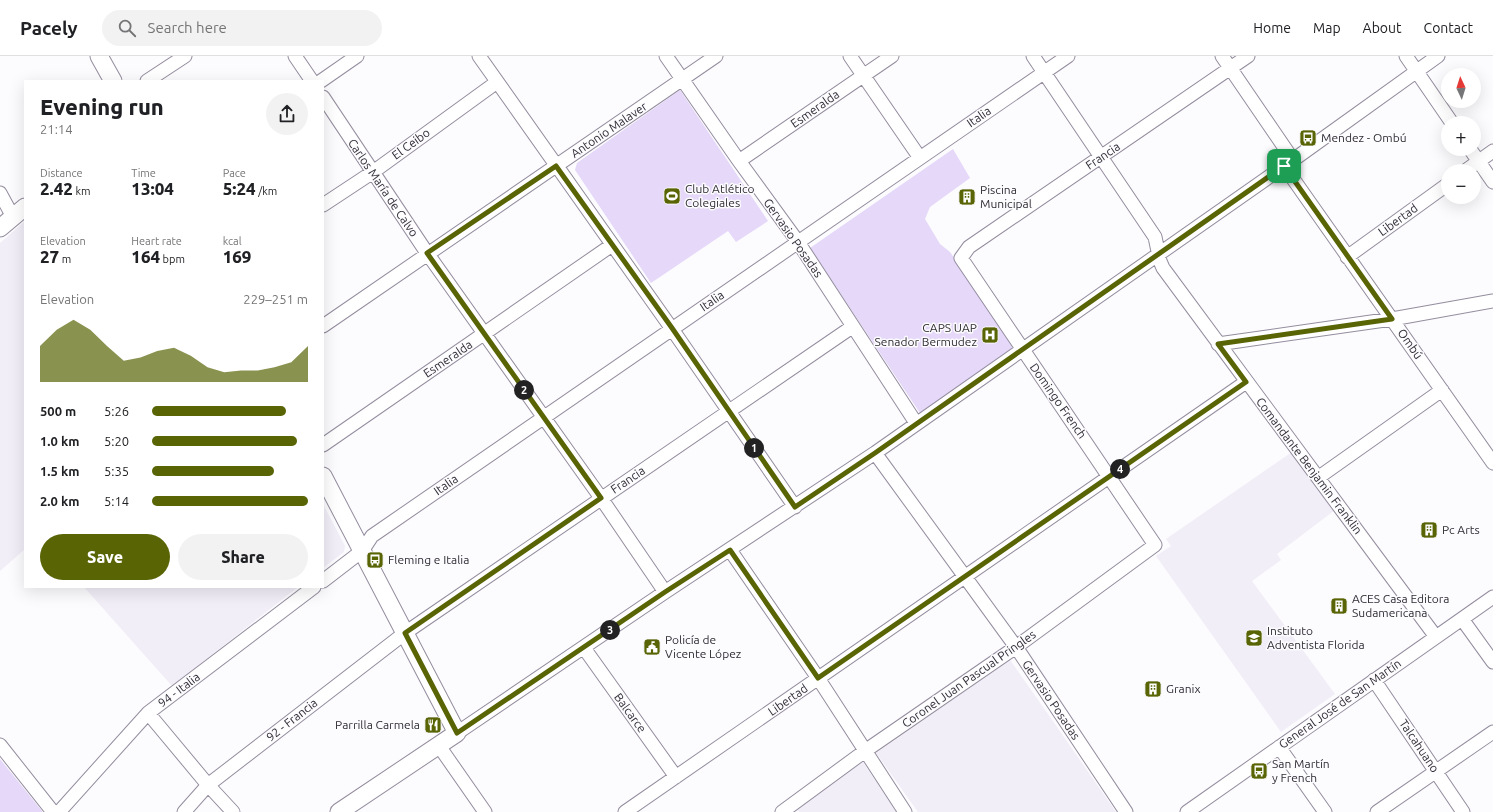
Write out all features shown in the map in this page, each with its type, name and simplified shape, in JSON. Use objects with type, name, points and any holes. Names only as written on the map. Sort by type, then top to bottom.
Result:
[{"type":"main road","points":[[99,56],[112,80]]},
{"type":"main road","points":[[324,478],[457,733],[339,812]]},
{"type":"street","points":[[148,80],[184,56]]},
{"type":"street","points":[[295,56],[311,80]]},
{"type":"street","points":[[322,80],[357,56]]},
{"type":"street","points":[[479,56],[672,328],[795,507]]},
{"type":"street","name":"Gervasio Posadas","points":[[666,56],[739,161],[798,242],[916,423]]},
{"type":"street","name":"Antonio Malaver","points":[[324,325],[427,253],[716,56]]},
{"type":"street","points":[[850,56],[920,158]]},
{"type":"street","name":"Esmeralda","points":[[739,161],[892,56]]},
{"type":"street","name":"Comandante Benjamin Franklin","points":[[1033,56],[1155,236],[1163,268],[1436,637]]},
{"type":"street","name":"Italia","points":[[362,551],[372,536],[1068,56]]},
{"type":"street","name":"Ombú","points":[[1222,56],[1231,68],[1347,257],[1491,456]]},
{"type":"street","name":"Francia","points":[[961,258],[969,247],[1248,56]]},
{"type":"street","points":[[1406,56],[1447,116]]},
{"type":"street","points":[[457,733],[665,592],[875,453],[1438,56]]},
{"type":"street","name":"El Ceibo","points":[[324,204],[373,172],[497,82]]},
{"type":"street","name":"Carlos María de Calvo","points":[[324,98],[427,253],[601,498],[665,592]]},
{"type":"street","points":[[1474,164],[1493,151]]},
{"type":"street","points":[[1475,156],[1493,182]]},
{"type":"street","name":"Libertad","points":[[1347,257],[1441,189]]},
{"type":"street","points":[[0,193],[12,218]]},
{"type":"street","name":"Esmeralda","points":[[324,444],[612,245]]},
{"type":"street","name":"Domingo French","points":[[961,258],[1156,545]]},
{"type":"street","points":[[1218,344],[1392,319],[1493,301]]},
{"type":"street","name":"Francia","points":[[405,633],[852,327]]},
{"type":"street","name":"Libertad","points":[[625,812],[1246,382]]},
{"type":"street","points":[[1319,477],[1442,390]]},
{"type":"street","name":"Gervasio Posadas","points":[[875,453],[1016,647],[1126,812]]},
{"type":"street","name":"Coronel Juan Pascual Pringles","points":[[788,810],[865,751],[1016,647],[1156,545]]},
{"type":"street","points":[[730,550],[818,678],[905,812]]},
{"type":"street","points":[[324,579],[362,551]]},
{"type":"street","name":"94 - Italia","points":[[59,812],[148,713],[313,588]]},
{"type":"street","name":"General José de San Martín","points":[[1190,811],[1278,747],[1493,597]]},
{"type":"street","points":[[1462,619],[1493,662]]},
{"type":"street","name":"92 - Francia","points":[[184,812],[208,785],[405,633]]},
{"type":"street","name":"Balcarce","points":[[584,648],[676,777]]},
{"type":"street","name":"Talcahuano","points":[[1374,680],[1463,812]]},
{"type":"street","points":[[148,713],[208,785],[233,812]]},
{"type":"street","points":[[1377,812],[1493,732]]},
{"type":"street","points":[[0,745],[53,812]]},
{"type":"street","points":[[439,746],[485,812]]},
{"type":"street","points":[[1278,747],[1325,812]]},
{"type":"shaded area","name":"Club Atlético Colegiales","points":[[680,90],[768,221],[736,242],[728,231],[651,283],[575,170],[577,163]]},
{"type":"shaded area","points":[[953,149],[970,178],[930,207],[925,219],[940,244],[950,252],[1016,347],[920,413],[810,248]]},
{"type":"shaded area","points":[[24,222],[24,550],[0,571],[0,243]]},
{"type":"shaded area","name":"Instituto Adventista Florida","points":[[1292,452],[1335,510],[1277,554],[1281,560],[1252,581],[1335,694],[1281,732],[1156,556],[1171,546],[1166,539]]},
{"type":"shaded area","points":[[324,506],[345,546],[344,552],[324,567]]},
{"type":"shaded area","points":[[85,588],[297,588],[172,686]]},
{"type":"shaded area","points":[[1010,660],[1116,812],[918,812],[876,753]]},
{"type":"shaded area","points":[[0,759],[42,811],[42,812],[0,812]]},
{"type":"shaded area","points":[[863,762],[896,812],[799,812],[795,807]]},
{"type":"place","name":"Mendez - Ombú","points":[[1308,138]]},
{"type":"place","name":"Club Atlético Colegiales","points":[[672,196]]},
{"type":"place","name":"Piscina Municipal","points":[[967,197]]},
{"type":"place","name":"CAPS UAP Senador Bermudez","points":[[990,335]]},
{"type":"place","name":"Pc Arts","points":[[1429,530]]},
{"type":"place","name":"Fleming e Italia","points":[[375,560]]},
{"type":"place","name":"ACES Casa Editora Sudamericana","points":[[1339,606]]},
{"type":"place","name":"Instituto Adventista Florida","points":[[1254,638]]},
{"type":"place","name":"Policía de Vicente López","points":[[652,647]]},
{"type":"place","name":"Granix","points":[[1153,689]]},
{"type":"place","name":"Parrilla Carmela","points":[[433,725]]},
{"type":"place","name":"San Martín y French","points":[[1259,771]]},
{"type":"route","points":[[556,166],[672,328],[795,507],[875,453],[1284,166],[1392,319],[1218,344],[1246,382],[818,678],[730,550],[665,592],[457,733],[405,633],[601,498],[427,253],[556,166]]}]
